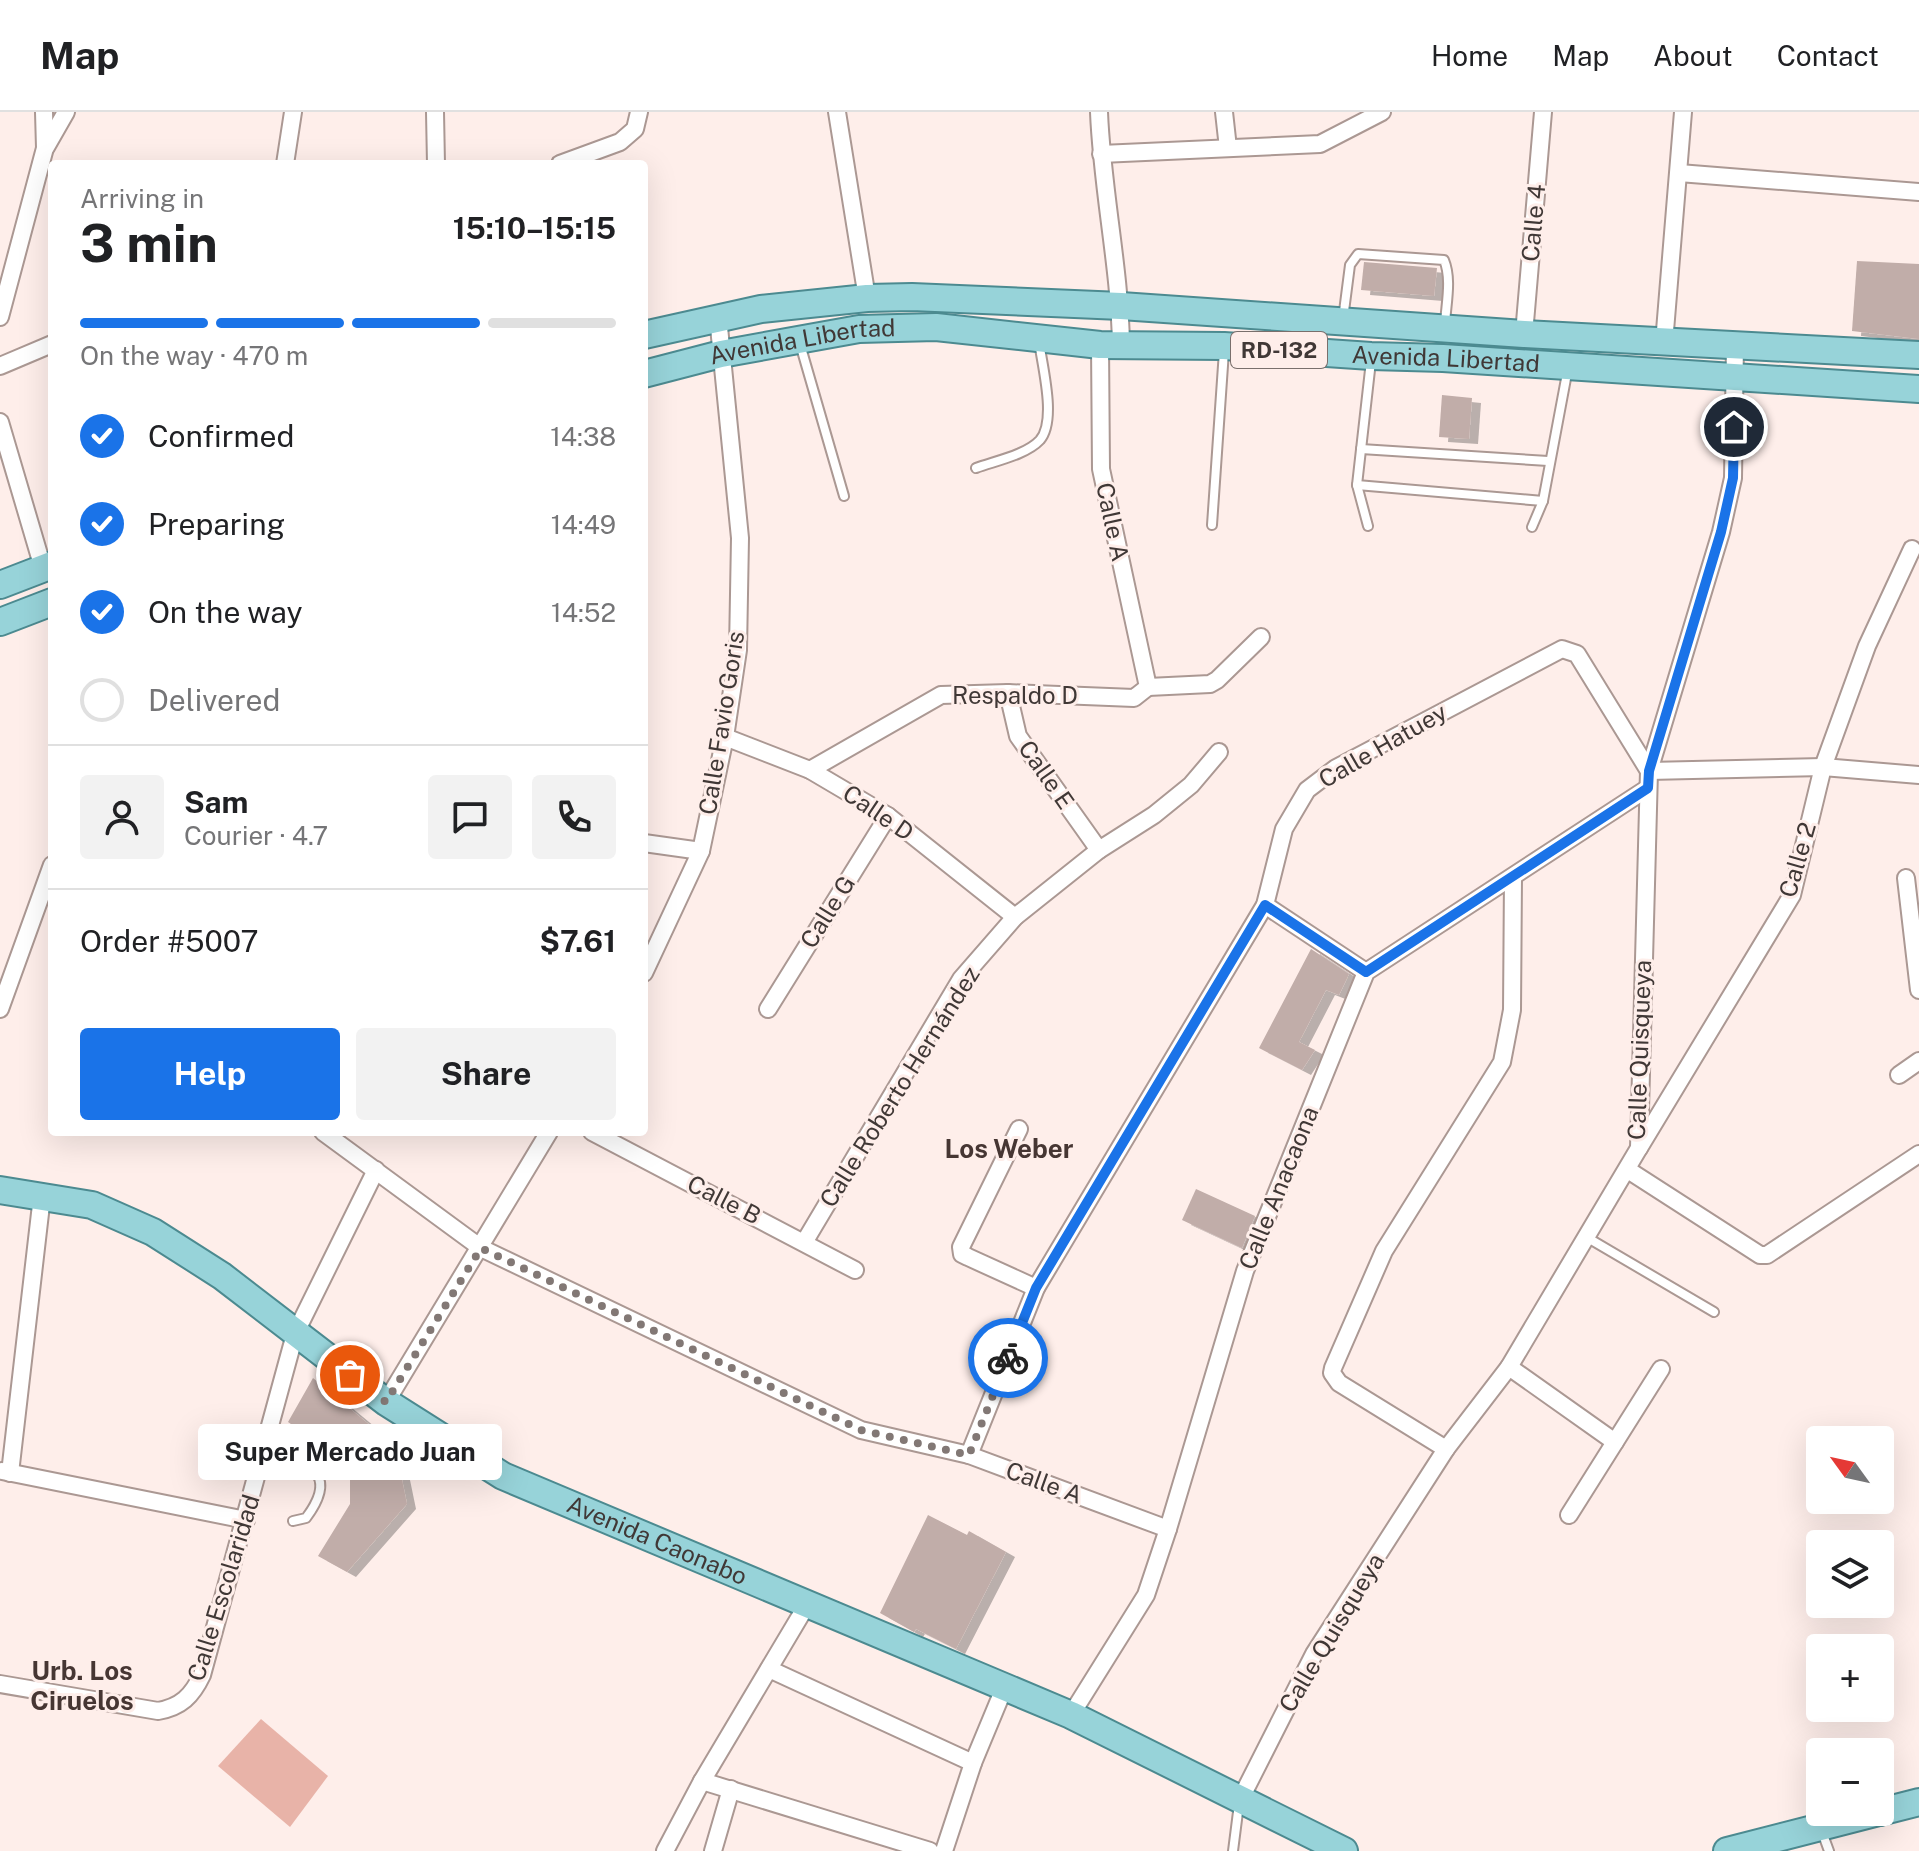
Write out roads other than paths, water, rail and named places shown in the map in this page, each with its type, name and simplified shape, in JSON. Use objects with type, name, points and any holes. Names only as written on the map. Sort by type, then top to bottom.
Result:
[{"type":"main road","name":"Avenida Libertad","points":[[648,334],[761,309],[867,298],[1121,306],[1664,343],[1919,355]]},
{"type":"main road","name":"Avenida Libertad","points":[[648,373],[721,354],[859,329],[936,327],[1110,346],[1224,346],[1919,389]]},
{"type":"main road","points":[[0,585],[48,566]]},
{"type":"main road","points":[[0,622],[48,604]]},
{"type":"main road","name":"Avenida Caonabo","points":[[0,1190],[92,1205],[153,1232],[222,1276],[386,1402],[503,1476],[1071,1715],[1240,1800],[1316,1844],[1344,1851]]},
{"type":"main road","points":[[1894,1808],[1919,1802]]},
{"type":"main road","points":[[1727,1851],[1825,1839],[1851,1826]]},
{"type":"street","points":[[44,112],[45,148]]},
{"type":"street","points":[[0,317],[45,148],[66,112]]},
{"type":"street","points":[[286,160],[293,112]]},
{"type":"street","points":[[435,112],[436,160]]},
{"type":"street","points":[[571,160],[620,142],[635,129],[639,112]]},
{"type":"street","points":[[837,112],[867,298]]},
{"type":"street","name":"Calle A","points":[[1099,112],[1101,154],[1121,306],[1110,346],[1101,469],[1145,690]]},
{"type":"street","points":[[1224,112],[1228,148]]},
{"type":"street","points":[[1101,154],[1320,144],[1382,112]]},
{"type":"street","name":"Calle 4","points":[[1524,334],[1543,112]]},
{"type":"street","points":[[1664,343],[1683,112]]},
{"type":"street","points":[[1679,173],[1919,192]]},
{"type":"street","name":"Calle Favio Goris","points":[[648,964],[701,851],[725,737],[738,650],[740,538],[718,317]]},
{"type":"street","name":"Calle Quisqueya","points":[[1240,1800],[1314,1654],[1446,1449],[1509,1367],[1639,1148],[1648,779],[1721,532],[1733,478],[1735,344]]},
{"type":"street","points":[[0,366],[48,346]]},
{"type":"street","points":[[0,422],[48,566]]},
{"type":"street","name":"Calle 2","points":[[1639,1148],[1792,895],[1823,767],[1867,646],[1912,549]]},
{"type":"street","name":"Respaldo D","points":[[810,770],[941,695],[1008,693],[1134,698],[1145,690],[1210,684],[1261,637]]},
{"type":"street","name":"Calle Hatuey","points":[[969,1455],[1036,1288],[1265,905],[1284,829],[1307,790],[1336,768],[1562,649],[1577,654],[1648,779]]},
{"type":"street","name":"Calle E","points":[[1008,693],[1018,736],[1099,850]]},
{"type":"street","name":"Calle D","points":[[725,737],[810,770],[888,816],[1015,917]]},
{"type":"street","name":"Calle Roberto Hernández","points":[[805,1241],[961,979],[1015,917],[1099,850],[1191,785],[1219,752]]},
{"type":"street","points":[[1265,905],[1366,972],[1513,877],[1648,779],[1823,767],[1919,775]]},
{"type":"street","name":"Calle G","points":[[768,1009],[888,816]]},
{"type":"street","points":[[648,844],[701,851]]},
{"type":"street","points":[[0,1009],[48,876]]},
{"type":"street","points":[[1446,1449],[1339,1383],[1332,1373],[1384,1251],[1502,1062],[1512,1010],[1513,877]]},
{"type":"street","points":[[1906,878],[1917,945],[1919,990]]},
{"type":"street","name":"Calle Anacaona","points":[[1071,1715],[1146,1595],[1245,1271],[1366,972]]},
{"type":"street","points":[[1899,1075],[1919,1061]]},
{"type":"street","points":[[1019,1129],[961,1247],[962,1254],[1036,1288]]},
{"type":"street","name":"Calle A","points":[[329,1136],[481,1248],[861,1430],[969,1455],[1168,1529]]},
{"type":"street","points":[[386,1402],[547,1136]]},
{"type":"street","name":"Calle B","points":[[600,1136],[805,1241],[855,1270]]},
{"type":"street","points":[[1628,1170],[1760,1255],[1767,1255],[1919,1154]]},
{"type":"street","name":"Calle Escolaridad","points":[[0,1684],[158,1711],[173,1709],[195,1690],[246,1520],[295,1334],[376,1170]]},
{"type":"street","points":[[42,1196],[5,1472],[246,1520]]},
{"type":"street","points":[[1509,1367],[1615,1442]]},
{"type":"street","points":[[1569,1515],[1661,1369]]},
{"type":"street","points":[[665,1851],[702,1781],[808,1603]]},
{"type":"street","points":[[769,1669],[973,1763]]},
{"type":"street","points":[[944,1851],[973,1763],[1005,1686]]},
{"type":"street","points":[[702,1781],[930,1851]]},
{"type":"street","points":[[713,1851],[731,1789]]},
{"type":"lane","points":[[1342,322],[1350,265],[1358,254],[1444,260],[1448,287],[1444,329]]},
{"type":"lane","points":[[976,468],[1026,449],[1040,440],[1049,421],[1038,337]]},
{"type":"lane","points":[[799,339],[844,496]]},
{"type":"lane","points":[[1212,525],[1224,346]]},
{"type":"lane","points":[[1368,526],[1357,485],[1371,356]]},
{"type":"lane","points":[[1532,527],[1543,501],[1548,461],[1568,367]]},
{"type":"lane","points":[[1361,449],[1548,461]]},
{"type":"lane","points":[[1357,485],[1543,501]]},
{"type":"lane","points":[[1588,1238],[1714,1312]]},
{"type":"lane","points":[[266,1444],[308,1466],[318,1475],[322,1486],[317,1504],[306,1518],[293,1521]]},
{"type":"lane","points":[[1233,1851],[1240,1800]]},
{"type":"place","name":"Super Mercado Juan","points":[[350,1375]]},
{"type":"district","name":"Los Weber","points":[[1009,1149]]},
{"type":"district","name":"Urb. Los Ciruelos","points":[[82,1686]]}]
